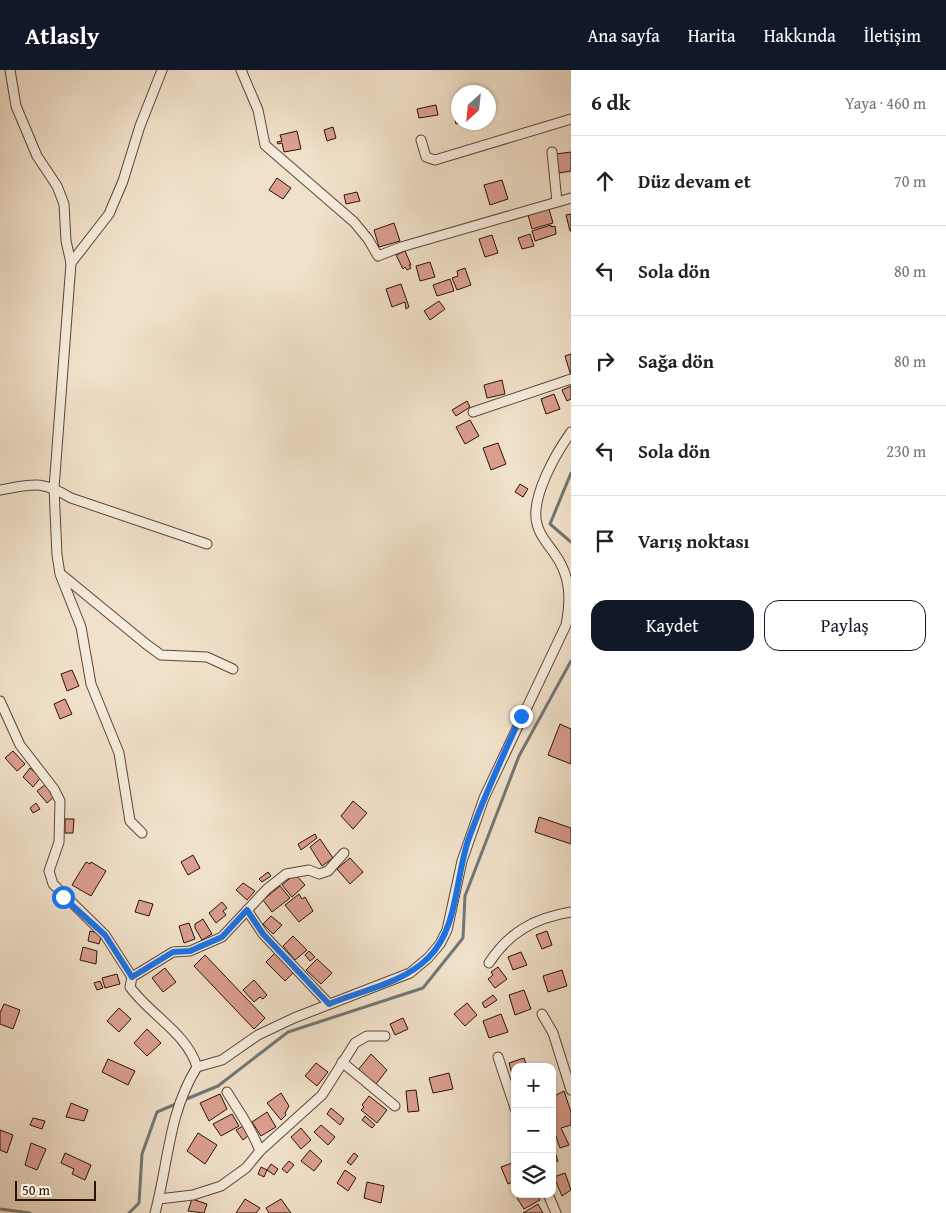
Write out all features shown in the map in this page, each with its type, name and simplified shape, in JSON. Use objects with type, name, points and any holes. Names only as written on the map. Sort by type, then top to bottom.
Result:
[{"type":"street","points":[[10,70],[16,106],[37,156],[57,186],[64,204],[66,241],[71,263],[54,488],[57,555],[60,574],[81,626],[91,684],[119,753],[130,821],[142,833]]},
{"type":"street","points":[[71,263],[109,214],[123,182],[140,126],[162,70]]},
{"type":"street","points":[[241,70],[258,110],[265,145],[354,222],[368,239],[378,256],[542,205],[571,198]]},
{"type":"street","points":[[421,140],[426,157],[435,160],[571,120]]},
{"type":"street","points":[[552,152],[557,202]]},
{"type":"street","points":[[473,412],[571,379]]},
{"type":"street","points":[[155,1213],[174,1115],[188,1082],[197,1067],[222,1060],[258,1035],[329,1004],[410,973],[428,958],[440,944],[447,930],[462,860],[484,798],[566,626],[570,606],[569,582],[565,571],[539,530],[536,523],[536,506],[543,482],[571,432]]},
{"type":"street","points":[[0,490],[40,483],[54,488],[71,498],[207,544]]},
{"type":"street","points":[[60,574],[161,655],[207,657],[233,669]]},
{"type":"street","points":[[0,701],[20,745],[54,789],[60,801],[59,842],[49,871],[53,884],[105,935],[132,977],[130,987],[185,1043],[194,1057],[197,1067]]},
{"type":"street","points":[[132,977],[173,952],[190,951],[222,937],[267,889],[286,874],[309,870],[319,874],[328,870],[344,853]]},
{"type":"street","points":[[247,910],[263,934],[329,1004]]},
{"type":"street","points":[[489,963],[510,936],[526,927],[571,912]]},
{"type":"street","points":[[542,1014],[553,1033],[571,1090]]},
{"type":"street","points":[[159,1199],[193,1194],[221,1186],[246,1168],[260,1151],[322,1095],[355,1044],[367,1036],[385,1036]]},
{"type":"street","points":[[498,1057],[511,1096]]},
{"type":"street","points":[[342,1062],[395,1106]]},
{"type":"street","points":[[228,1092],[240,1114],[253,1131],[260,1151]]},
{"type":"street","points":[[550,1198],[556,1213]]},
{"type":"building","points":[[436,105],[438,115],[419,118],[417,109]]},
{"type":"building","points":[[333,127],[336,138],[327,141],[324,130]]},
{"type":"building","points":[[297,131],[301,149],[284,152],[282,143],[278,144],[277,142],[282,141],[280,135]]},
{"type":"building","points":[[571,152],[571,171],[559,173],[556,154]]},
{"type":"building","points":[[277,178],[291,188],[283,199],[269,190]]},
{"type":"building","points":[[502,180],[508,199],[490,205],[484,185]]},
{"type":"building","points":[[357,192],[360,201],[346,204],[344,195]]},
{"type":"building","points":[[549,209],[553,223],[532,229],[528,215]]},
{"type":"building","points":[[571,214],[571,231],[570,231],[566,215]]},
{"type":"building","points":[[394,223],[400,241],[379,247],[374,230]]},
{"type":"building","points":[[551,225],[551,227],[555,226],[556,234],[535,241],[532,231]]},
{"type":"building","points":[[530,234],[534,246],[522,249],[518,238]]},
{"type":"building","points":[[492,235],[498,253],[485,257],[479,239]]},
{"type":"building","points":[[405,251],[411,265],[409,265],[411,268],[407,270],[405,267],[403,269],[396,255]]},
{"type":"building","points":[[430,262],[435,277],[420,281],[416,266]]},
{"type":"building","points":[[465,268],[471,285],[457,290],[452,278],[458,276],[457,271]]},
{"type":"building","points":[[450,279],[454,291],[437,296],[433,285]]},
{"type":"building","points":[[401,284],[409,307],[406,309],[405,302],[392,307],[386,289]]},
{"type":"building","points":[[439,301],[445,309],[430,320],[424,311]]},
{"type":"building","points":[[571,354],[571,376],[565,356]]},
{"type":"building","points":[[502,380],[505,394],[487,398],[484,385]]},
{"type":"building","points":[[571,386],[571,399],[567,401],[562,390]]},
{"type":"building","points":[[554,394],[560,409],[546,414],[541,399]]},
{"type":"building","points":[[467,401],[470,407],[456,416],[452,410]]},
{"type":"building","points":[[470,420],[479,436],[465,444],[456,427]]},
{"type":"building","points":[[498,443],[506,464],[491,470],[483,448]]},
{"type":"building","points":[[520,484],[528,489],[523,497],[515,492]]},
{"type":"building","points":[[72,670],[79,686],[67,691],[61,674]]},
{"type":"building","points":[[65,699],[72,714],[60,719],[54,704]]},
{"type":"building","points":[[560,724],[571,729],[571,764],[548,755]]},
{"type":"building","points":[[13,751],[25,764],[17,771],[5,758]]},
{"type":"building","points":[[30,768],[41,777],[33,787],[23,777]]},
{"type":"building","points":[[46,784],[55,796],[47,803],[37,791]]},
{"type":"building","points":[[353,801],[367,813],[353,829],[341,816]]},
{"type":"building","points":[[36,803],[40,809],[33,813],[30,808]]},
{"type":"building","points":[[539,817],[571,828],[571,844],[535,832]]},
{"type":"building","points":[[65,819],[74,819],[73,833],[65,833]]},
{"type":"building","points":[[315,834],[317,838],[301,850],[298,844]]},
{"type":"building","points":[[320,839],[333,858],[322,866],[310,847]]},
{"type":"building","points":[[193,855],[200,868],[188,875],[181,862]]},
{"type":"building","points":[[350,858],[363,872],[350,884],[337,869]]},
{"type":"building","points":[[86,862],[90,864],[91,862],[106,871],[91,896],[72,885]]},
{"type":"building","points":[[268,872],[271,876],[262,882],[259,879]]},
{"type":"building","points":[[295,874],[305,885],[292,897],[282,885]]},
{"type":"building","points":[[243,883],[255,891],[247,900],[236,890]]},
{"type":"building","points":[[280,886],[290,898],[272,912],[263,900]]},
{"type":"building","points":[[299,894],[302,899],[305,897],[313,911],[299,922],[285,905]]},
{"type":"building","points":[[139,900],[153,904],[149,916],[135,912]]},
{"type":"building","points":[[222,902],[227,908],[223,911],[226,915],[216,923],[209,913]]},
{"type":"building","points":[[271,916],[282,925],[273,934],[263,924]]},
{"type":"building","points":[[203,919],[212,934],[202,940],[195,928],[195,924]]},
{"type":"building","points":[[189,923],[195,939],[184,943],[179,926]]},
{"type":"building","points":[[90,931],[102,934],[99,944],[88,941]]},
{"type":"building","points":[[547,931],[552,945],[542,949],[536,935]]},
{"type":"building","points":[[293,936],[307,950],[295,960],[283,946]]},
{"type":"building","points":[[83,947],[97,951],[96,964],[80,960]]},
{"type":"building","points":[[309,951],[315,957],[310,961],[305,955]]},
{"type":"building","points":[[276,952],[295,971],[285,981],[266,962]]},
{"type":"building","points":[[521,952],[527,965],[513,970],[508,957]]},
{"type":"building","points":[[205,955],[265,1018],[254,1029],[194,966]]},
{"type":"building","points":[[317,959],[332,973],[321,984],[306,970]]},
{"type":"building","points":[[498,967],[507,979],[495,988],[488,979],[493,975],[491,972]]},
{"type":"building","points":[[165,968],[176,982],[163,992],[152,978]]},
{"type":"building","points":[[562,970],[567,986],[548,992],[543,976]]},
{"type":"building","points":[[117,974],[120,984],[105,988],[102,978]]},
{"type":"building","points":[[254,980],[267,995],[263,999],[260,997],[254,1002],[243,990]]},
{"type":"building","points":[[100,981],[103,988],[97,990],[94,983]]},
{"type":"building","points":[[524,990],[531,1009],[515,1015],[509,995]]},
{"type":"building","points":[[493,995],[497,1000],[485,1008],[482,1003]]},
{"type":"building","points":[[467,1003],[477,1015],[465,1026],[454,1014]]},
{"type":"building","points":[[4,1004],[20,1010],[13,1029],[0,1024],[0,1013]]},
{"type":"building","points":[[119,1008],[131,1019],[119,1032],[107,1021]]},
{"type":"building","points":[[501,1014],[508,1032],[489,1038],[483,1021]]},
{"type":"building","points":[[403,1018],[408,1029],[395,1035],[390,1024]]},
{"type":"building","points":[[147,1029],[161,1043],[147,1056],[134,1043]]},
{"type":"building","points":[[371,1054],[387,1070],[376,1084],[358,1070]]},
{"type":"building","points":[[524,1058],[526,1063],[511,1063],[511,1070],[509,1063]]},
{"type":"building","points":[[108,1059],[135,1071],[128,1085],[102,1072]]},
{"type":"building","points":[[316,1063],[328,1072],[317,1086],[305,1076]]},
{"type":"building","points":[[449,1073],[453,1089],[433,1093],[429,1078]]},
{"type":"building","points":[[416,1090],[419,1111],[408,1112],[406,1091]]},
{"type":"building","points":[[564,1091],[571,1112],[571,1125],[561,1128],[569,1145],[560,1148],[556,1136],[556,1095]]},
{"type":"building","points":[[281,1093],[289,1106],[285,1113],[286,1115],[281,1120],[267,1103]]},
{"type":"building","points":[[220,1094],[227,1109],[209,1121],[200,1103]]},
{"type":"building","points":[[369,1096],[387,1110],[377,1123],[361,1110],[364,1107],[362,1105]]},
{"type":"building","points":[[71,1103],[88,1110],[84,1121],[66,1117]]},
{"type":"building","points":[[331,1108],[344,1119],[340,1125],[327,1114]]},
{"type":"building","points":[[267,1112],[276,1127],[261,1136],[252,1122]]},
{"type":"building","points":[[232,1114],[239,1126],[221,1136],[213,1124]]},
{"type":"building","points":[[365,1116],[375,1125],[372,1128],[362,1120]]},
{"type":"building","points":[[33,1118],[45,1121],[42,1129],[30,1125]]},
{"type":"building","points":[[321,1125],[335,1137],[328,1145],[314,1132]]},
{"type":"building","points":[[243,1126],[249,1135],[243,1140],[236,1130]]},
{"type":"building","points":[[301,1128],[311,1140],[301,1149],[291,1137]]},
{"type":"building","points":[[0,1130],[13,1135],[7,1153],[0,1150]]},
{"type":"building","points":[[198,1133],[217,1145],[205,1164],[187,1151]]},
{"type":"building","points":[[31,1143],[46,1149],[37,1170],[25,1165]]},
{"type":"building","points":[[310,1150],[322,1161],[314,1171],[301,1161]]},
{"type":"building","points":[[65,1153],[91,1165],[85,1180],[72,1174],[74,1169],[61,1163]]},
{"type":"building","points":[[354,1153],[358,1156],[351,1165],[347,1162]]},
{"type":"building","points":[[289,1161],[294,1165],[287,1173],[282,1169]]},
{"type":"building","points":[[511,1163],[511,1183],[508,1184],[501,1167]]},
{"type":"building","points":[[271,1164],[278,1169],[274,1175],[267,1170]]},
{"type":"building","points":[[261,1167],[267,1170],[264,1177],[258,1174]]},
{"type":"building","points":[[345,1170],[356,1178],[348,1191],[337,1183]]},
{"type":"building","points":[[565,1173],[571,1190],[562,1196],[556,1182],[556,1176]]},
{"type":"building","points":[[367,1182],[384,1186],[381,1203],[364,1198]]},
{"type":"building","points":[[517,1198],[539,1198],[540,1200],[524,1209]]},
{"type":"building","points":[[192,1199],[207,1204],[204,1213],[188,1211]]},
{"type":"building","points":[[245,1199],[260,1208],[256,1213],[236,1213]]},
{"type":"building","points":[[281,1199],[291,1213],[269,1213],[266,1208]]},
{"type":"building","points":[[538,1204],[543,1213],[523,1213]]},
{"type":"waterway","points":[[571,473],[550,524],[571,542]]},
{"type":"waterway","points":[[184,1100],[218,1086],[288,1032],[423,988],[463,938],[465,896],[519,756],[571,661]]},
{"type":"waterway","points":[[129,1213],[139,1203],[142,1154],[157,1112],[178,1103]]},
{"type":"waterway","points":[[0,1209],[30,1213]]},
{"type":"route","points":[[63,897],[105,935],[120,955],[132,977],[153,962],[173,952],[190,951],[222,937],[239,921],[247,910],[263,934],[315,986],[329,1004],[382,985],[410,973],[428,958],[440,944],[447,930],[462,860],[469,838],[484,798],[521,716]]}]
